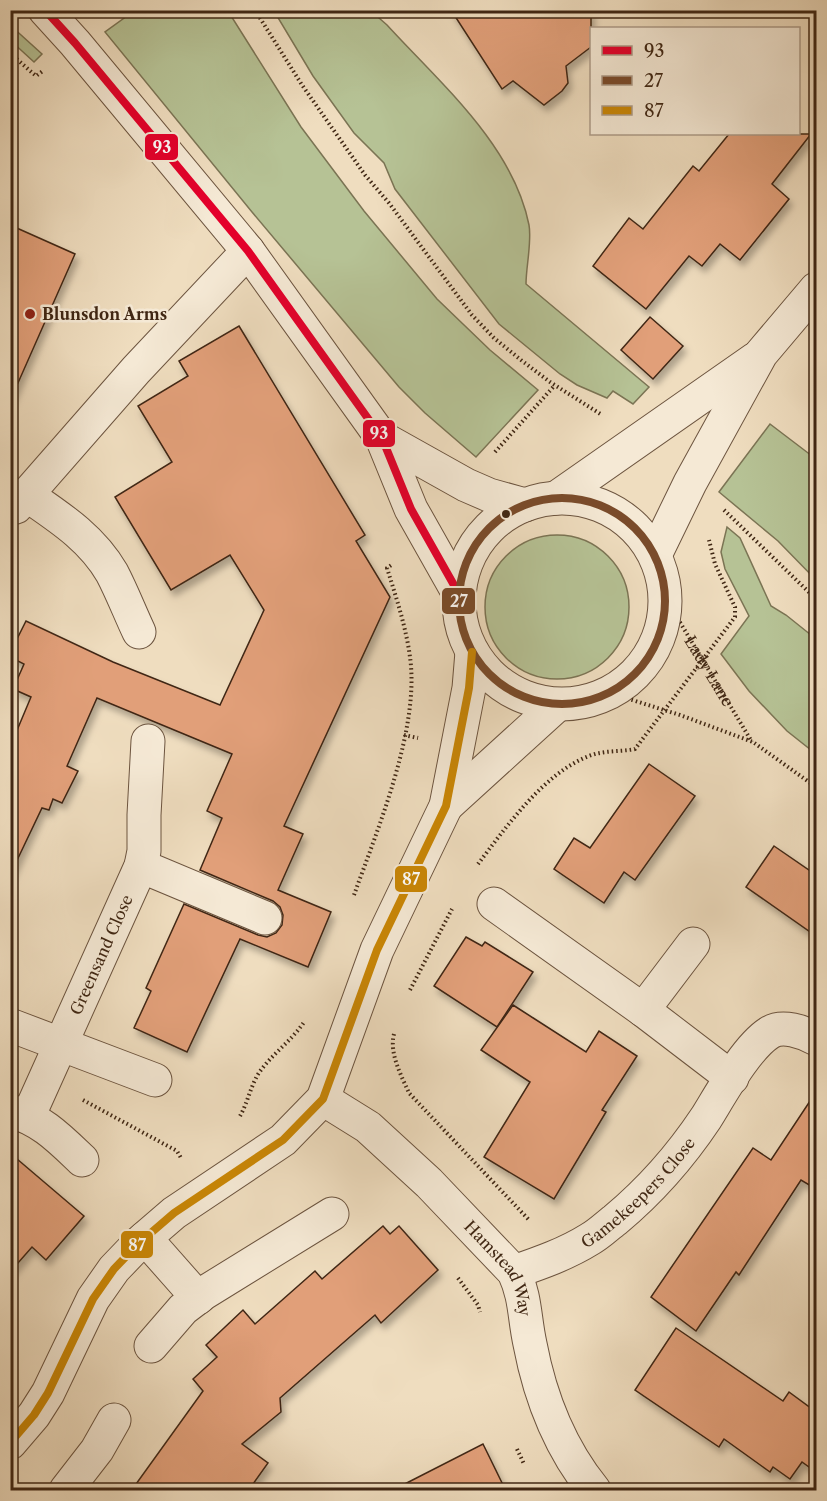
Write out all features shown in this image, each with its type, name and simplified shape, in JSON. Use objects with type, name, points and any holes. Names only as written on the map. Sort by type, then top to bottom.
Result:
[{"type":"street","name":"Lady Lane","points":[[45,10],[248,251],[382,438],[423,532],[459,594]]},
{"type":"street","points":[[139,632],[111,572],[98,554],[77,531],[19,500],[136,370],[248,251]]},
{"type":"street","points":[[655,555],[690,483],[761,354],[816,289]]},
{"type":"street","points":[[556,498],[761,354]]},
{"type":"street","name":"Lady Lane","points":[[382,438],[466,485],[489,495],[525,505]]},
{"type":"street","name":"Lady Lane","points":[[556,498],[591,501],[622,516],[647,540],[655,555],[661,569],[666,599],[662,628],[651,654],[633,677],[609,693],[584,702],[557,705],[523,697],[507,689],[481,666],[472,652],[462,624],[459,594],[462,575],[469,557],[479,540],[492,525],[507,513],[525,505],[556,498]]},
{"type":"street","points":[[10,1443],[34,1415],[48,1393],[93,1299],[114,1269],[145,1238],[174,1214],[284,1140],[323,1099],[377,950],[446,806],[469,688],[472,652]]},
{"type":"street","points":[[446,806],[557,705]]},
{"type":"street","name":"Greensand Close","points":[[19,1114],[61,1043],[141,866],[144,851],[148,741]]},
{"type":"street","points":[[141,866],[265,918]]},
{"type":"street","points":[[494,904],[643,1010],[732,1078]]},
{"type":"street","points":[[643,1010],[693,944]]},
{"type":"street","points":[[10,1025],[155,1080]]},
{"type":"street","name":"Gamekeepers Close","points":[[514,1272],[561,1255],[592,1238],[638,1200],[668,1171],[748,1055],[769,1033],[791,1030],[805,1032],[816,1039]]},
{"type":"street","name":"Hamstead Way","points":[[323,1099],[368,1128],[429,1183],[514,1272],[522,1290],[536,1375],[547,1407],[578,1470],[594,1491]]},
{"type":"street","points":[[19,1114],[52,1131],[82,1160]]},
{"type":"street","points":[[151,1346],[183,1309],[198,1298],[332,1214]]},
{"type":"street","points":[[145,1238],[198,1298]]},
{"type":"street","points":[[66,1491],[97,1450],[114,1420]]},
{"type":"path","points":[[255,10],[302,85],[365,175],[389,203],[472,315],[494,338],[555,386],[594,409],[637,441]]},
{"type":"path","points":[[466,485],[555,386]]},
{"type":"path","points":[[716,513],[720,507],[816,599]]},
{"type":"path","points":[[351,902],[402,754],[411,700],[410,658],[387,568],[399,559],[423,532]]},
{"type":"path","points":[[709,539],[715,564],[735,607],[735,617]]},
{"type":"path","name":"Lady Lane","points":[[666,599],[753,742]]},
{"type":"path","name":"Lady Lane","points":[[609,693],[680,715],[753,742],[816,787]]},
{"type":"path","points":[[234,1123],[241,1115],[256,1077],[296,1034],[308,1017]]},
{"type":"path","points":[[182,1160],[191,1154]]},
{"type":"green space","points":[[134,11],[228,11],[301,127],[364,211],[437,299],[490,350],[538,390],[476,457],[399,387],[105,32]]},
{"type":"green space","points":[[274,11],[371,11],[451,93],[491,142],[508,168],[520,196],[530,231],[526,284],[649,387],[633,404],[613,391],[607,398],[577,385],[560,374],[499,324],[395,189],[384,163],[354,133],[313,76]]},
{"type":"green space","points":[[10,25],[42,54],[34,62],[11,41]]},
{"type":"green space","points":[[770,424],[816,459],[816,580],[778,541],[719,492]]},
{"type":"green space","points":[[727,527],[740,538],[771,606],[816,639],[816,754],[787,731],[749,691],[721,654],[749,616],[725,569],[721,552]]},
{"type":"green space","points":[[557,535],[585,540],[608,556],[624,579],[629,607],[624,635],[608,658],[585,674],[557,679],[529,674],[506,658],[490,635],[485,607],[490,579],[506,556],[529,540]]},
{"type":"building","points":[[451,10],[591,10],[590,48],[566,66],[568,83],[562,91],[544,105],[513,81],[502,89]]},
{"type":"building","points":[[811,134],[772,184],[789,199],[740,260],[720,244],[702,266],[689,256],[646,309],[593,266],[629,218],[643,229],[693,166],[699,171],[728,135]]},
{"type":"building","name":"Blunsdon Arms","points":[[10,225],[75,254],[10,401]]},
{"type":"building","points":[[650,317],[683,346],[653,379],[621,350]]},
{"type":"building","points":[[239,326],[365,535],[356,541],[390,597],[284,826],[303,834],[278,890],[331,912],[308,967],[240,939],[187,1052],[134,1028],[151,991],[146,988],[184,904],[267,937],[276,933],[282,925],[283,915],[280,907],[273,901],[200,870],[222,818],[207,811],[232,754],[97,698],[67,766],[78,771],[62,803],[53,799],[49,810],[42,808],[10,875],[10,747],[31,697],[13,689],[24,664],[10,657],[10,653],[26,621],[113,662],[220,705],[264,610],[230,555],[171,590],[115,497],[172,462],[138,406],[188,376],[179,361]]},
{"type":"building","points":[[649,764],[695,796],[635,880],[624,872],[604,903],[554,869],[574,838],[590,848]]},
{"type":"building","points":[[774,846],[816,875],[816,936],[746,887]]},
{"type":"building","points":[[466,937],[482,946],[485,942],[533,972],[497,1027],[434,986]]},
{"type":"building","points":[[513,1005],[586,1052],[599,1031],[637,1056],[602,1110],[606,1112],[554,1199],[484,1157],[530,1082],[481,1050]]},
{"type":"building","points":[[816,1092],[816,1189],[801,1180],[739,1275],[736,1272],[696,1331],[651,1297],[753,1148],[771,1160]]},
{"type":"building","points":[[10,1153],[84,1216],[46,1260],[32,1247],[10,1272]]},
{"type":"building","points":[[383,1226],[390,1234],[399,1226],[438,1270],[381,1323],[375,1315],[280,1398],[281,1412],[242,1444],[268,1463],[248,1491],[131,1491],[203,1391],[193,1379],[217,1357],[206,1345],[243,1310],[255,1324],[315,1271],[322,1279]]},
{"type":"building","points":[[676,1328],[783,1401],[789,1392],[816,1412],[816,1472],[802,1462],[790,1479],[773,1467],[770,1472],[724,1439],[719,1447],[635,1390]]},
{"type":"building","points":[[483,1444],[506,1491],[391,1491]]},
{"type":"transit line","name":"93","points":[[45,10],[248,251],[382,438],[411,509],[459,594]]},
{"type":"transit line","name":"27","points":[[552,498],[572,498],[602,505],[628,521],[642,535],[658,561],[665,601],[658,641],[642,667],[628,681],[602,697],[572,704],[552,704],[522,697],[496,681],[482,667],[466,641],[459,611],[459,591],[466,561],[482,535],[496,521],[522,505],[552,498]]},
{"type":"transit line","name":"87","points":[[10,1443],[34,1415],[48,1393],[93,1299],[114,1269],[138,1244],[174,1213],[283,1140],[323,1099],[377,950],[446,806],[469,688],[472,652]]},
{"type":"place","name":"Blunsdon Arms","points":[[30,314]]}]
